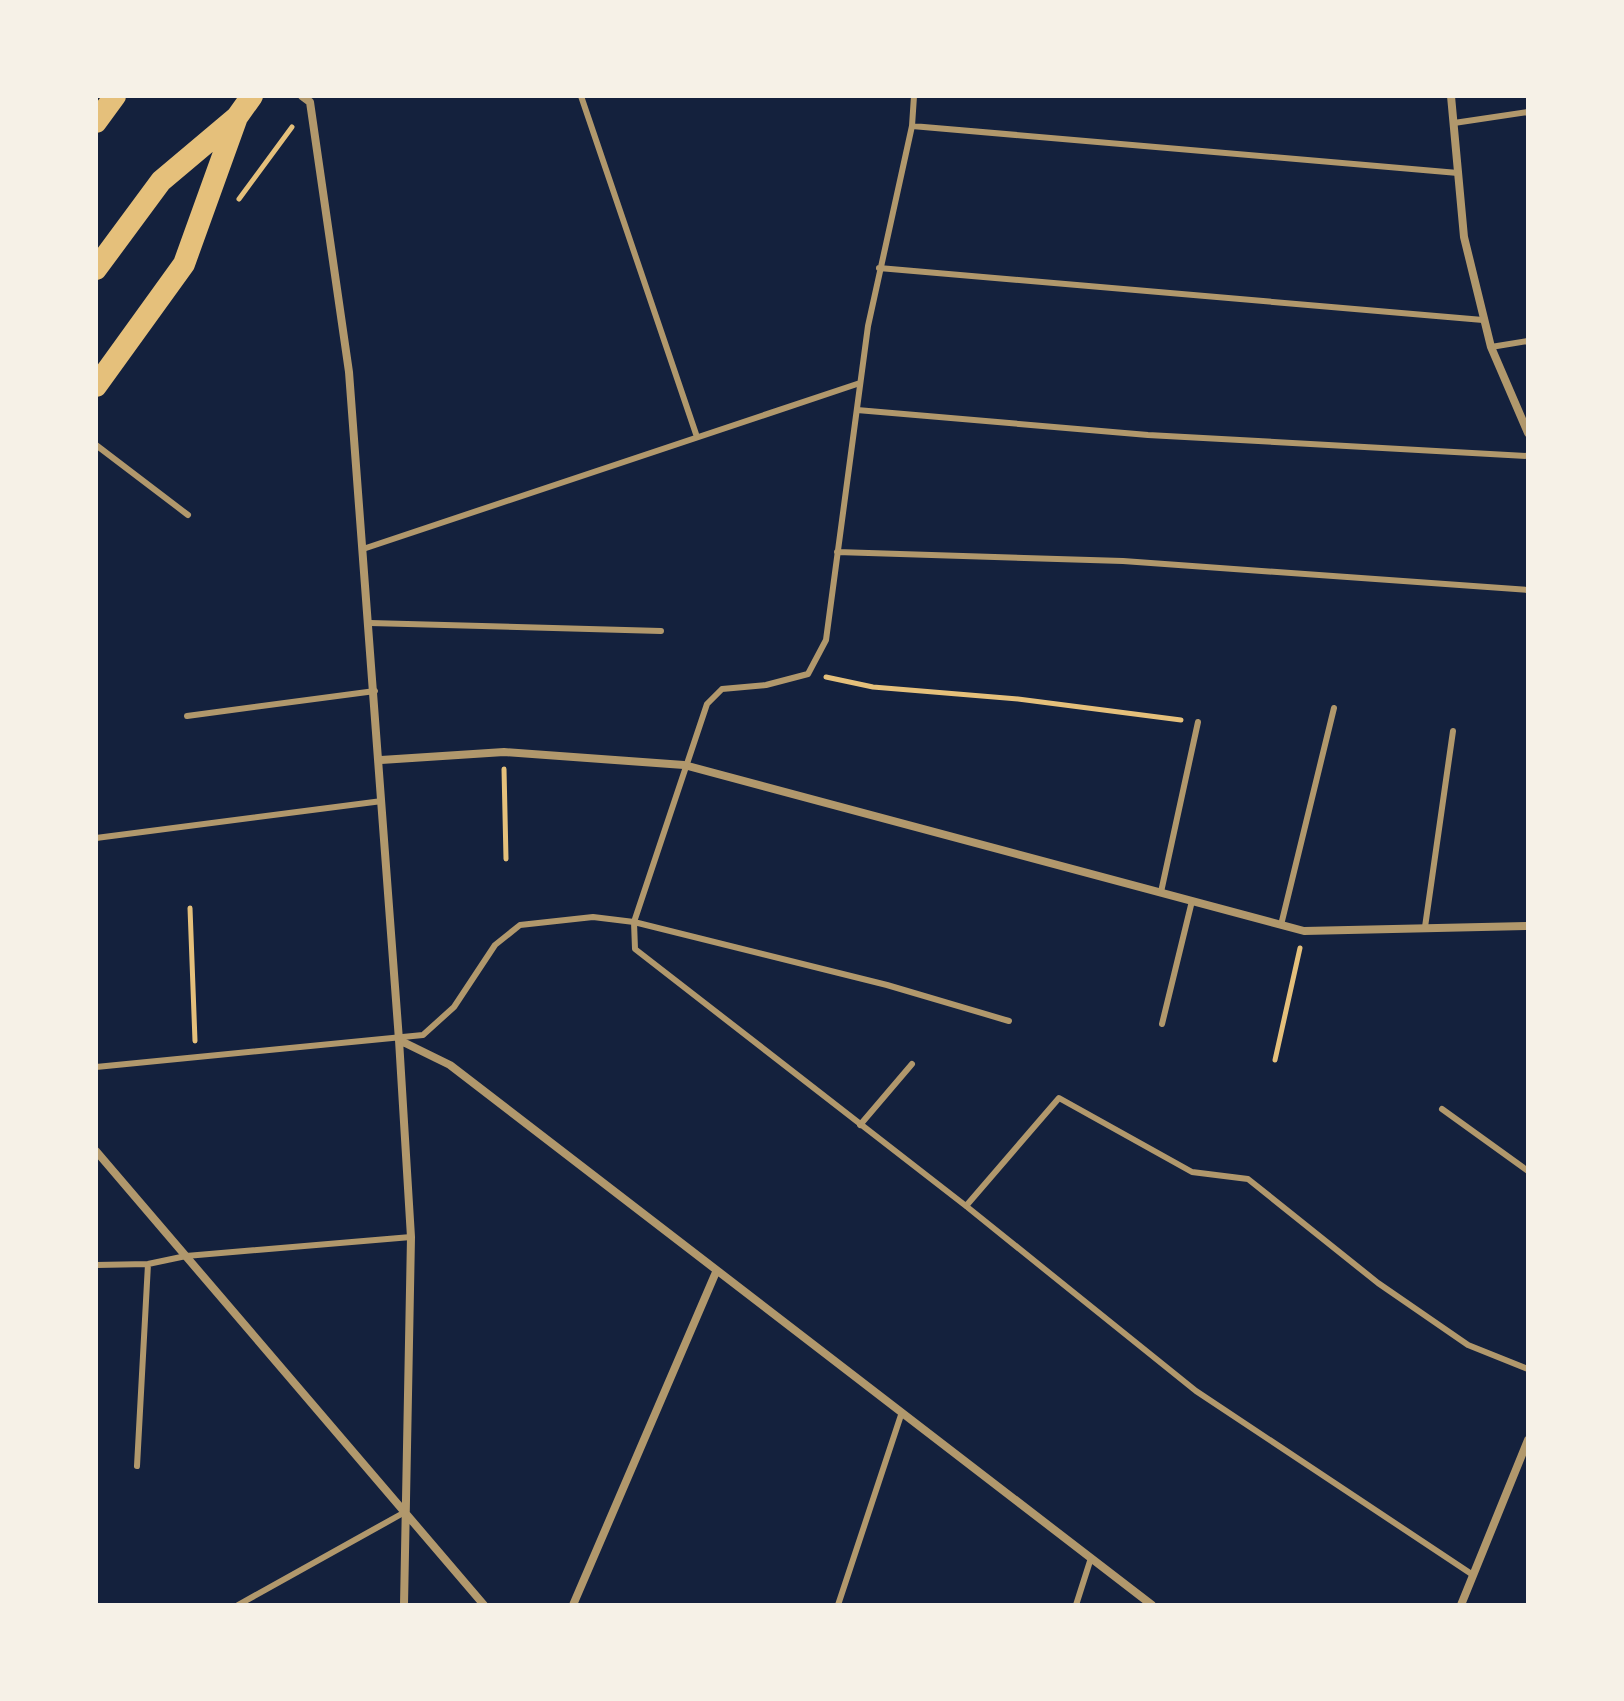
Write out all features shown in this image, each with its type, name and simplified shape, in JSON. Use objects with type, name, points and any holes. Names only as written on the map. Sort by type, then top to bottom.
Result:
[{"type":"highway","points":[[96,122],[115,96]]},
{"type":"highway","points":[[96,269],[167,175],[237,117],[252,96]]},
{"type":"highway","points":[[96,386],[184,264],[237,117]]},
{"type":"street","points":[[302,96],[310,102],[349,372],[381,760],[411,1237],[404,1605]]},
{"type":"street","points":[[1451,96],[1464,237],[1491,347],[1528,433]]},
{"type":"street","points":[[381,760],[504,752],[684,765],[1304,931],[1528,926]]},
{"type":"street","points":[[399,1040],[450,1065],[1152,1605]]},
{"type":"street","points":[[96,1151],[484,1605]]},
{"type":"street","points":[[573,1605],[716,1272]]},
{"type":"street","points":[[1461,1605],[1528,1440]]},
{"type":"lane","points":[[581,96],[697,437]]},
{"type":"lane","points":[[914,96],[912,126],[879,268],[860,383],[826,640],[808,674],[766,685],[722,689],[707,704],[684,765],[634,922],[635,949],[966,1206],[1196,1391],[1473,1575]]},
{"type":"lane","points":[[1454,123],[1528,112]]},
{"type":"lane","points":[[912,126],[1458,173]]},
{"type":"lane","points":[[879,268],[1483,320]]},
{"type":"lane","points":[[1491,347],[1528,341]]},
{"type":"lane","points":[[363,549],[860,383]]},
{"type":"lane","points":[[857,410],[1148,435],[1528,456]]},
{"type":"lane","points":[[96,445],[188,515]]},
{"type":"lane","points":[[837,552],[1123,561],[1528,590]]},
{"type":"lane","points":[[370,623],[661,631]]},
{"type":"lane","points":[[187,716],[375,691]]},
{"type":"lane","points":[[1281,925],[1334,708]]},
{"type":"lane","points":[[1161,892],[1198,722]]},
{"type":"lane","points":[[1425,927],[1453,731]]},
{"type":"lane","points":[[96,838],[383,801]]},
{"type":"lane","points":[[1162,1024],[1192,901]]},
{"type":"lane","points":[[96,1067],[399,1040],[423,1035],[454,1007],[495,945],[520,925],[593,917],[634,922],[887,985],[1009,1021]]},
{"type":"lane","points":[[860,1125],[912,1064]]},
{"type":"lane","points":[[966,1206],[1059,1098],[1192,1172],[1248,1179],[1378,1283],[1468,1345],[1528,1369]]},
{"type":"lane","points":[[1442,1109],[1528,1171]]},
{"type":"lane","points":[[96,1265],[148,1264],[186,1256],[411,1237]]},
{"type":"lane","points":[[137,1466],[148,1264]]},
{"type":"lane","points":[[838,1605],[902,1412]]},
{"type":"lane","points":[[238,1605],[405,1512]]},
{"type":"lane","points":[[1076,1605],[1091,1558]]},
{"type":"path","points":[[808,674],[873,687],[1018,699],[1198,722]]},
{"type":"path","points":[[504,752],[506,859]]},
{"type":"path","points":[[190,908],[196,1058]]},
{"type":"path","points":[[1275,1060],[1304,931]]}]
